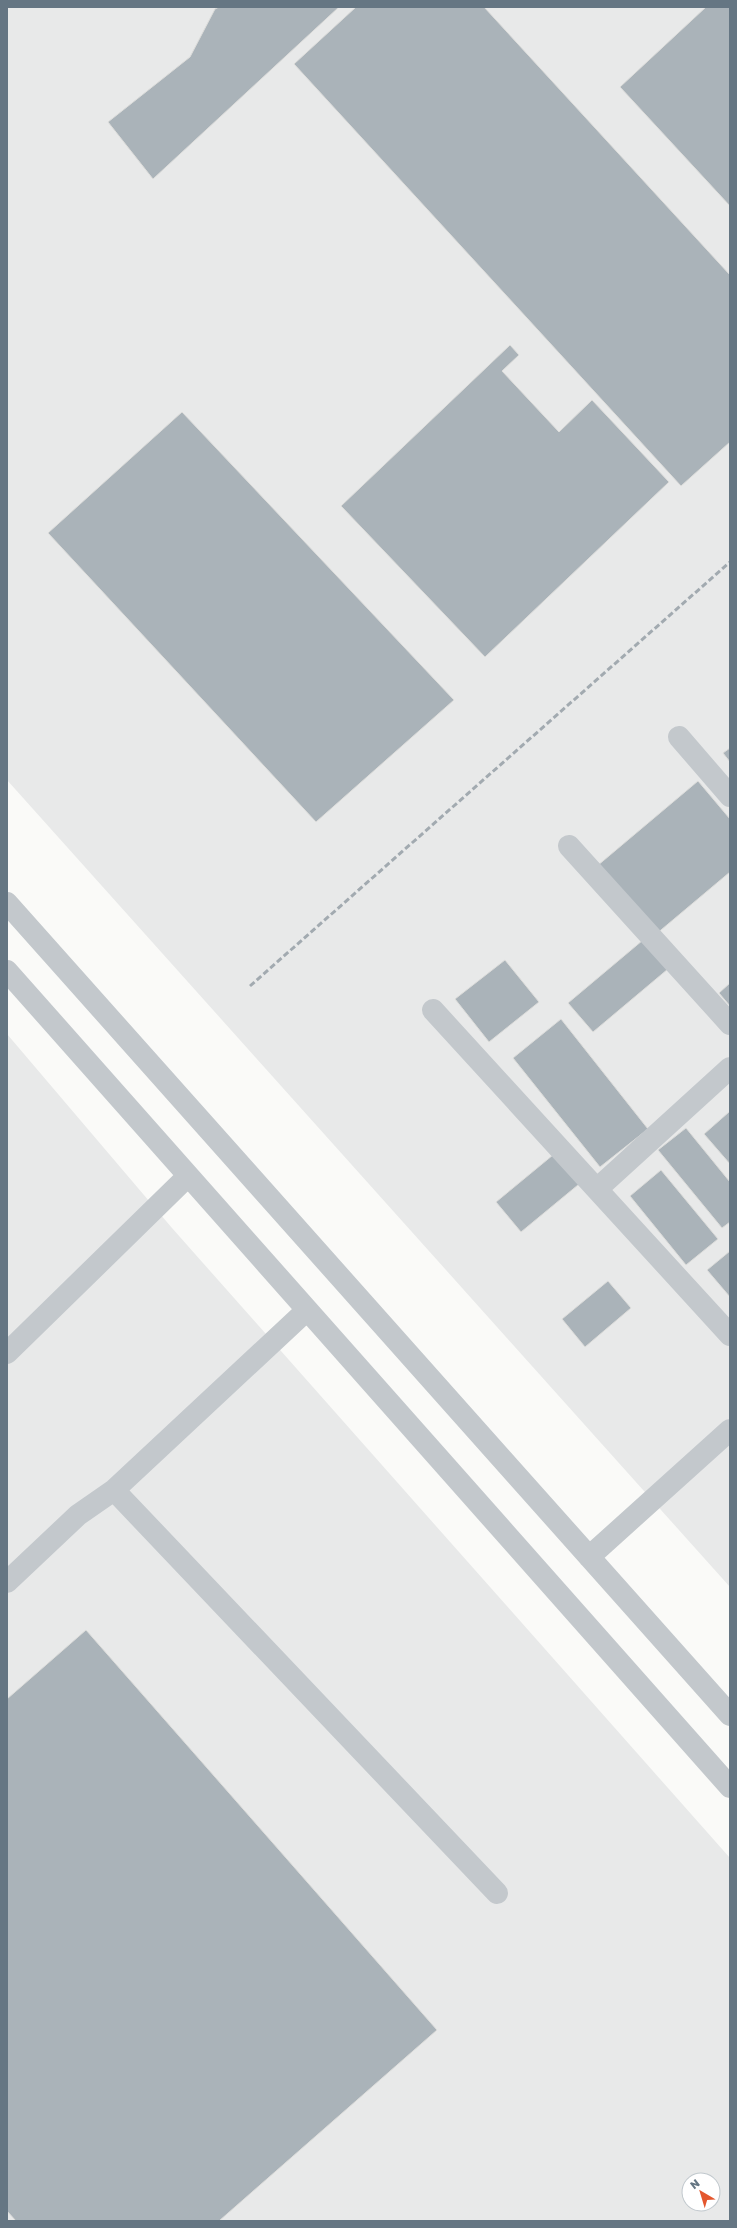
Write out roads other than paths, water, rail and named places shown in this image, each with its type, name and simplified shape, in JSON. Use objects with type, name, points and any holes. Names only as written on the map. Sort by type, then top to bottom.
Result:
[{"type":"street","points":[[679,737],[730,796]]},
{"type":"street","points":[[569,846],[730,1024]]},
{"type":"street","points":[[7,903],[730,1715]]},
{"type":"street","points":[[7,971],[730,1787]]},
{"type":"street","points":[[433,1010],[730,1335]]},
{"type":"street","points":[[597,1189],[730,1068]]},
{"type":"street","points":[[7,1353],[188,1176]]},
{"type":"street","points":[[7,1582],[78,1515],[114,1490],[308,1310]]},
{"type":"street","points":[[589,1557],[730,1430]]},
{"type":"street","points":[[114,1490],[497,1893]]},
{"type":"railway","points":[[250,986],[730,562]]}]
